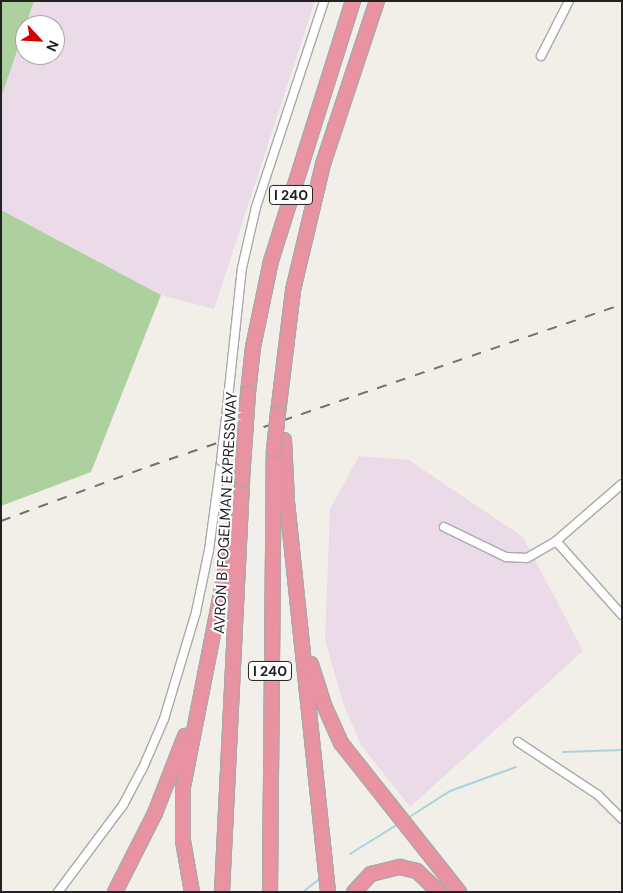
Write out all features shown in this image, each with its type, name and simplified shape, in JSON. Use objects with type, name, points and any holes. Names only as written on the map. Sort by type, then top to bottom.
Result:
[{"type":"highway","name":"AVRON B FOGELMAN EXPRESSWAY","points":[[222,892],[241,541],[241,485],[248,393],[254,347],[271,261],[353,1]]},
{"type":"highway","name":"I 240","points":[[270,892],[279,445],[278,413],[280,393],[293,290],[323,164],[377,1]]},
{"type":"highway","points":[[279,445],[302,631],[328,892]]},
{"type":"highway","points":[[192,892],[183,840],[182,804],[201,691],[241,485]]},
{"type":"highway","points":[[302,631],[324,705],[342,743],[459,892]]},
{"type":"highway","points":[[115,892],[155,813],[201,691]]},
{"type":"highway","points":[[309,704],[335,892]]},
{"type":"highway","points":[[354,892],[371,874],[400,866],[417,871],[440,892]]},
{"type":"street","points":[[58,892],[123,805],[142,770],[164,718],[196,612],[209,550],[222,461],[242,268],[252,224],[324,1]]},
{"type":"street","points":[[541,56],[569,1]]},
{"type":"street","points":[[444,527],[506,557],[527,558],[556,541],[622,484]]},
{"type":"street","points":[[556,541],[622,615]]},
{"type":"street","points":[[518,742],[598,795],[622,819]]},
{"type":"shaded area","points":[[34,1],[315,1],[214,309],[161,295],[1,210],[1,98],[15,57],[15,65],[65,65],[65,15],[29,15]]},
{"type":"shaded area","points":[[359,456],[409,460],[523,537],[583,651],[410,807],[361,745],[343,703],[325,640],[330,509]]},
{"type":"green space","points":[[1,1],[34,1],[29,15],[15,15],[15,57],[1,98]]},
{"type":"green space","points":[[1,210],[161,295],[91,472],[1,506]]},
{"type":"waterway","points":[[563,752],[622,750]]},
{"type":"waterway","points":[[411,816],[450,791],[516,767]]},
{"type":"waterway","points":[[350,854],[398,824]]},
{"type":"waterway","points":[[303,892],[320,878]]},
{"type":"railway","points":[[1,521],[150,466],[622,304]]}]
